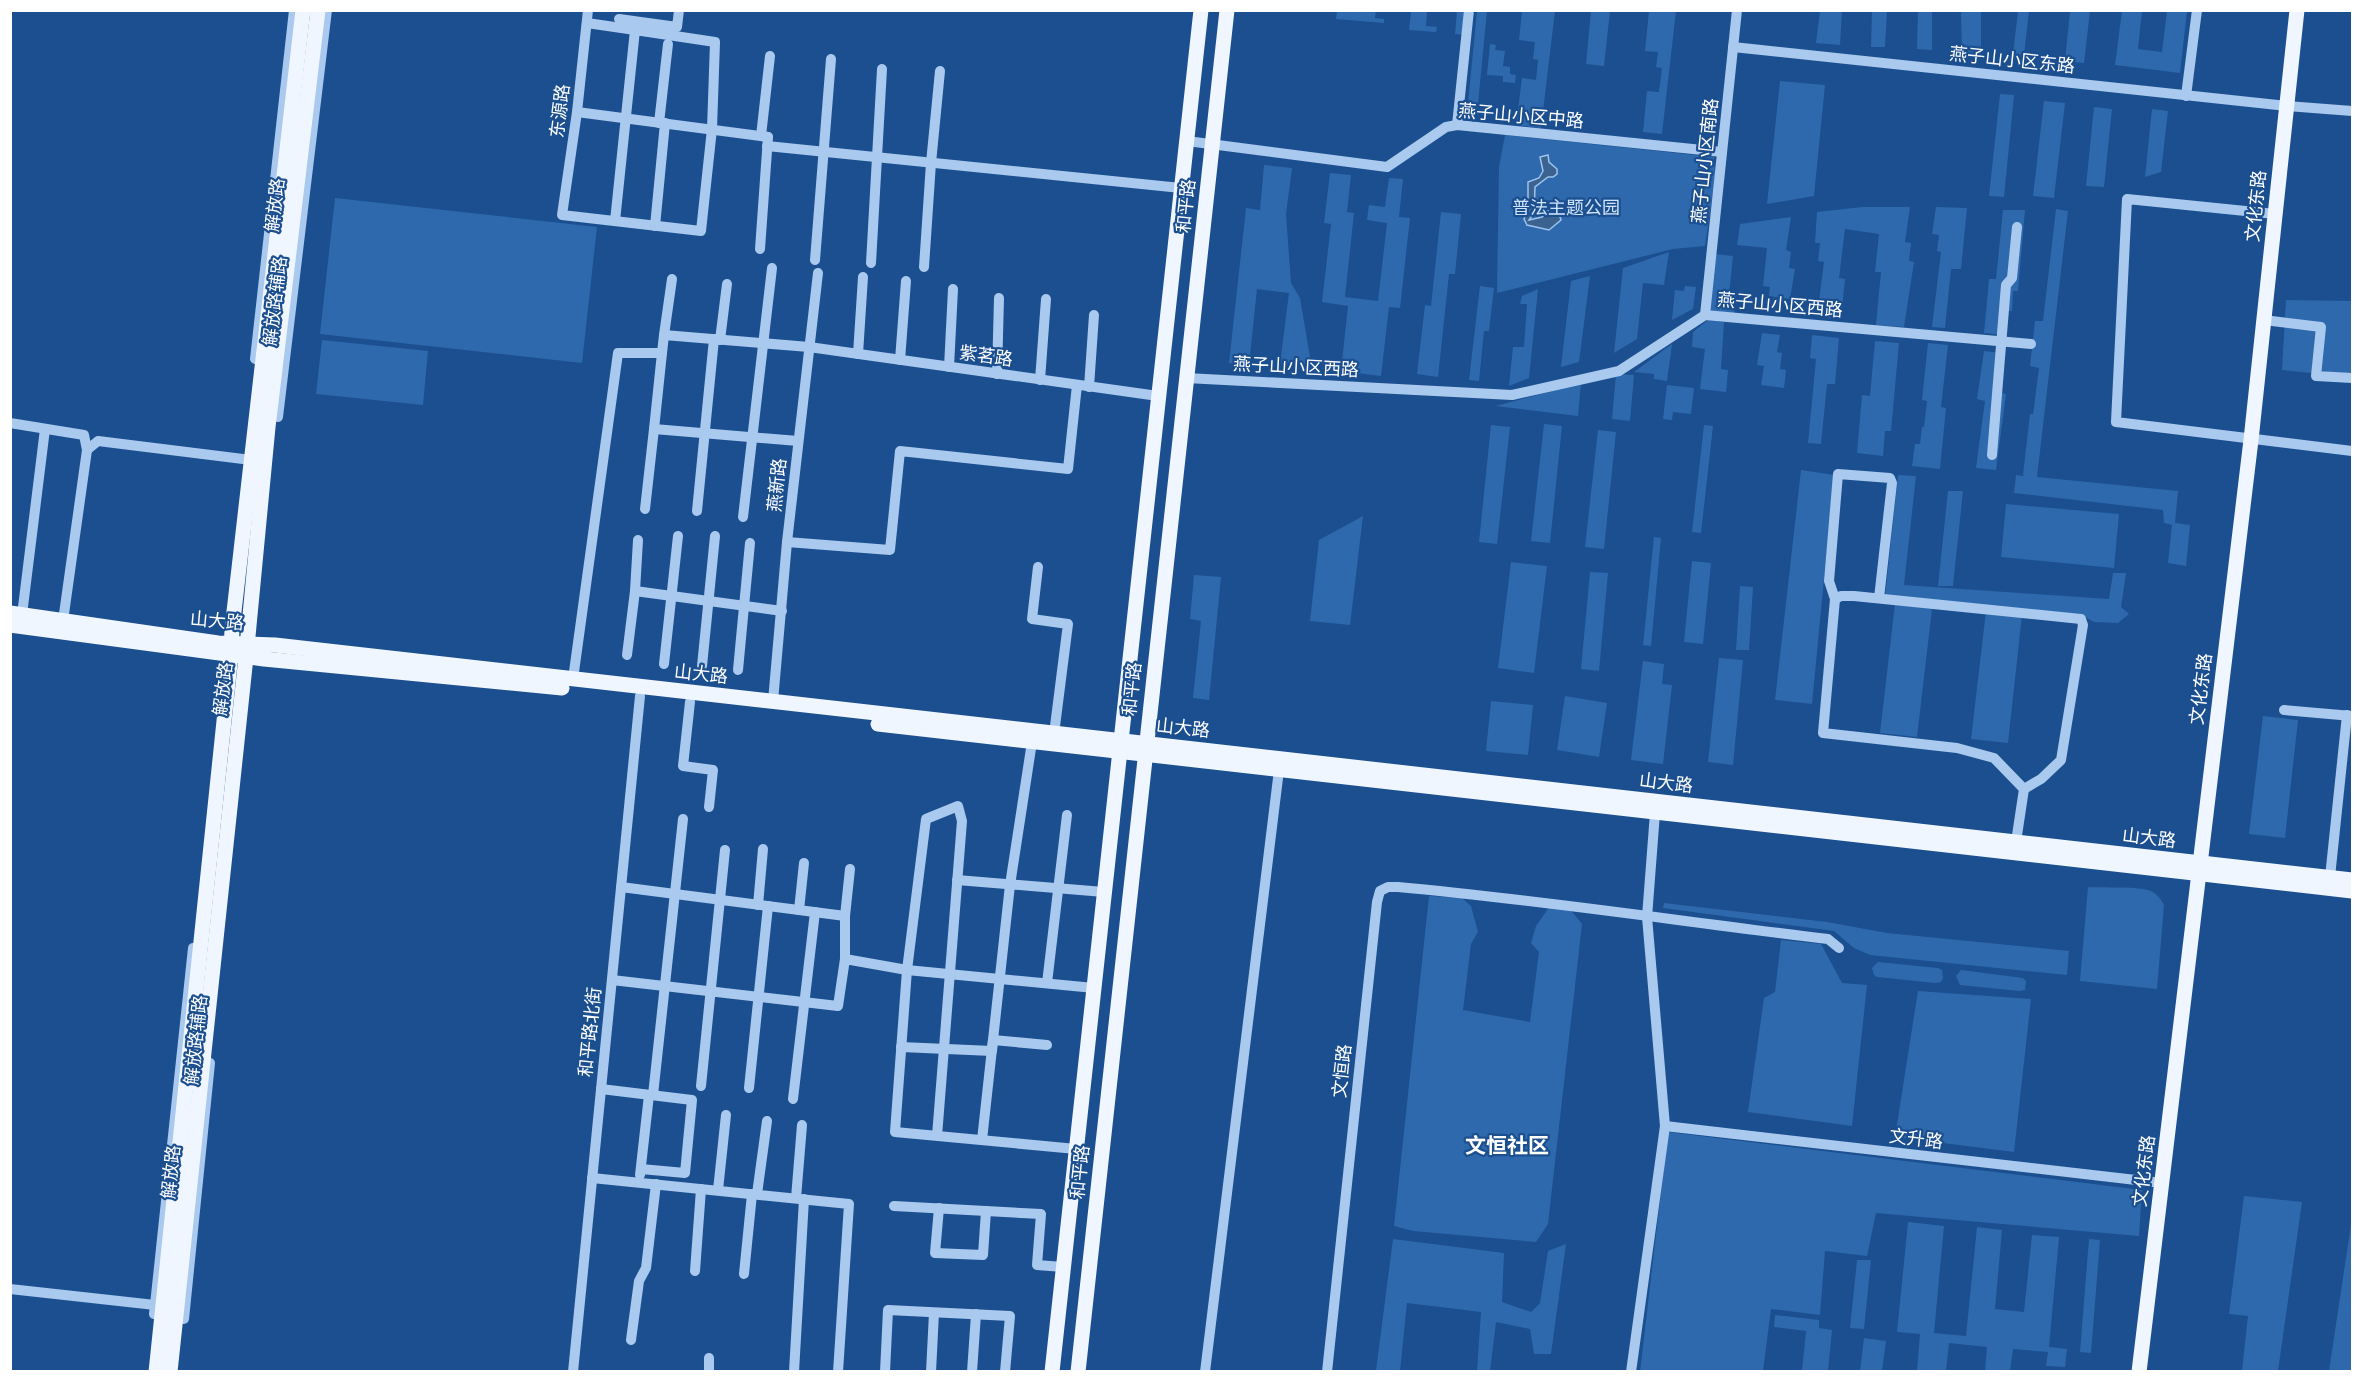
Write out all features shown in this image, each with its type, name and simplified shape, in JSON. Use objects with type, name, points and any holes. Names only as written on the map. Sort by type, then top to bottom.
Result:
[{"type":"main road","name":"解放路","points":[[156,1371],[167,1331],[263,420],[303,10]]},
{"type":"main road","name":"解放路","points":[[239,649],[251,460],[263,420],[318,10]]},
{"type":"main road","name":"和平路","points":[[1052,1371],[1201,10]]},
{"type":"main road","name":"和平路","points":[[1078,1371],[1227,10]]},
{"type":"main road","name":"文化东路","points":[[2139,1371],[2251,440],[2297,10]]},
{"type":"main road","name":"山大路","points":[[16,614],[239,649],[1032,742],[1146,749],[2016,842],[2352,891]]},
{"type":"main road","name":"山大路","points":[[10,625],[217,654],[239,649],[573,679],[1054,734],[1120,747]]},
{"type":"main road","name":"山大路","points":[[1146,749],[1279,770],[1655,813],[2199,868],[2352,880]]},
{"type":"main road","points":[[155,1309],[167,1331],[184,1319]]},
{"type":"main road","name":"解放路","points":[[167,1331],[170,1371]]},
{"type":"street","name":"解放路辅路","points":[[263,420],[294,10]]},
{"type":"street","name":"解放路辅路","points":[[263,420],[327,10]]},
{"type":"street","name":"东源路","points":[[588,10],[577,112],[562,214],[615,221]]},
{"type":"street","points":[[586,23],[619,19],[677,27],[679,10]]},
{"type":"street","points":[[1457,125],[1469,10]]},
{"type":"street","name":"燕子山小区南路","points":[[1705,315],[1737,10]]},
{"type":"street","points":[[2186,96],[2197,10]]},
{"type":"street","points":[[619,19],[635,30],[715,42],[712,129],[701,231],[615,221],[635,30]]},
{"type":"street","points":[[655,226],[668,44]]},
{"type":"street","name":"燕子山小区东路","points":[[1733,47],[2186,96],[2352,111]]},
{"type":"street","points":[[761,136],[770,56]]},
{"type":"street","points":[[815,260],[831,59]]},
{"type":"street","points":[[871,263],[882,69]]},
{"type":"street","points":[[924,267],[940,71]]},
{"type":"street","points":[[577,112],[768,137],[760,249]]},
{"type":"street","name":"燕子山小区中路","points":[[1186,141],[1387,167],[1446,127],[1457,125],[1722,152]]},
{"type":"street","points":[[767,146],[1181,188]]},
{"type":"street","points":[[2275,214],[2127,199],[2116,422],[2352,451]]},
{"type":"street","points":[[1992,454],[2006,285],[2012,278],[2016,227]]},
{"type":"street","points":[[743,517],[772,268]]},
{"type":"street","name":"燕新路","points":[[773,701],[787,542],[818,273]]},
{"type":"street","points":[[858,354],[863,277]]},
{"type":"street","points":[[645,509],[672,279]]},
{"type":"street","points":[[900,360],[906,281]]},
{"type":"street","points":[[697,511],[717,339],[727,284]]},
{"type":"street","points":[[950,367],[953,289]]},
{"type":"street","points":[[997,374],[999,298]]},
{"type":"street","points":[[1040,380],[1046,299]]},
{"type":"street","points":[[1089,387],[1094,315]]},
{"type":"street","name":"燕子山小区西路","points":[[1186,378],[1512,395],[1619,371],[1705,315],[2031,344]]},
{"type":"street","points":[[2264,320],[2321,327],[2316,376],[2352,378]]},
{"type":"street","name":"紫茗路","points":[[664,335],[809,347],[1158,396]]},
{"type":"street","points":[[573,679],[618,353],[662,353]]},
{"type":"street","points":[[787,542],[890,550],[900,451],[1068,469],[1077,385]]},
{"type":"street","points":[[10,423],[84,435],[87,450],[63,621]]},
{"type":"street","points":[[16,614],[45,429]]},
{"type":"street","points":[[654,429],[798,441]]},
{"type":"street","points":[[87,450],[98,441],[251,460]]},
{"type":"street","points":[[1879,598],[1892,483],[1890,478],[1838,474],[1829,581],[1835,599],[1823,734],[1957,748],[1994,758],[2024,789]]},
{"type":"street","points":[[664,664],[678,536]]},
{"type":"street","points":[[702,666],[715,536]]},
{"type":"street","points":[[627,655],[635,591],[638,540]]},
{"type":"street","points":[[738,670],[750,543]]},
{"type":"street","points":[[1038,567],[1032,619],[1068,624],[1054,734]]},
{"type":"street","points":[[635,591],[782,610]]},
{"type":"street","points":[[1835,599],[1841,596],[1879,598],[2081,619],[2083,624],[2061,760],[2041,779],[2024,789]]},
{"type":"street","name":"和平路北街","points":[[573,1371],[640,696]]},
{"type":"street","points":[[690,702],[682,766],[712,770],[709,807]]},
{"type":"street","points":[[2284,710],[2350,716],[2330,878]]},
{"type":"street","points":[[981,1140],[1010,885],[1032,742]]},
{"type":"street","name":"解放路辅路","points":[[184,1319],[227,760]]},
{"type":"street","points":[[1205,1371],[1279,770]]},
{"type":"street","points":[[2016,842],[2024,789]]},
{"type":"street","name":"解放路辅路","points":[[155,1309],[209,796]]},
{"type":"street","points":[[937,1136],[962,821],[958,806],[926,819],[907,970],[895,1132],[937,1136],[981,1140],[1076,1149]]},
{"type":"street","points":[[1631,1371],[1665,1126],[1647,917],[1655,813]]},
{"type":"street","points":[[1047,983],[1067,815]]},
{"type":"street","points":[[640,1182],[666,986],[683,819]]},
{"type":"street","points":[[749,1088],[758,998],[763,906],[763,849]]},
{"type":"street","points":[[701,1086],[725,850]]},
{"type":"street","points":[[799,910],[804,863]]},
{"type":"street","points":[[612,980],[838,1006],[845,959],[845,916],[850,869]]},
{"type":"street","points":[[957,880],[1104,892]]},
{"type":"street","name":"文恒路","points":[[1327,1371],[1380,891],[1388,886],[1495,896],[1647,917]]},
{"type":"street","points":[[621,887],[845,916]]},
{"type":"street","points":[[793,1099],[815,912]]},
{"type":"street","points":[[1647,917],[1828,939],[1839,948]]},
{"type":"street","points":[[845,959],[907,970],[1094,988]]},
{"type":"street","points":[[901,1047],[944,1050],[1047,1045]]},
{"type":"street","points":[[601,1089],[692,1100],[685,1173],[641,1169]]},
{"type":"street","points":[[718,1190],[726,1116]]},
{"type":"street","points":[[744,1274],[767,1121]]},
{"type":"street","points":[[794,1371],[802,1125]]},
{"type":"street","name":"文升路","points":[[1665,1126],[2162,1183]]},
{"type":"street","points":[[592,1178],[849,1204],[838,1371]]},
{"type":"street","points":[[631,1340],[639,1281],[646,1268],[656,1184]]},
{"type":"street","points":[[695,1271],[701,1189]]},
{"type":"street","points":[[894,1206],[1041,1214],[1037,1265],[1063,1267]]},
{"type":"street","points":[[939,1208],[935,1253],[983,1255],[986,1211]]},
{"type":"street","points":[[10,1289],[155,1309]]},
{"type":"street","points":[[885,1371],[888,1310],[1010,1316],[1005,1371]]},
{"type":"street","points":[[931,1371],[934,1312]]},
{"type":"street","points":[[972,1371],[976,1314]]},
{"type":"street","points":[[709,1358],[709,1371]]},
{"type":"green space","points":[[1337,11],[1376,11],[1375,18],[1384,19],[1384,23],[1336,19]]},
{"type":"green space","points":[[1411,11],[1427,11],[1426,26],[1437,27],[1436,32],[1409,30]]},
{"type":"green space","points":[[1457,11],[1467,11],[1464,35],[1455,34]]},
{"type":"green space","points":[[1477,11],[1487,11],[1477,114],[1467,113]]},
{"type":"green space","points":[[1522,11],[1555,11],[1541,128],[1516,125],[1522,78],[1536,80],[1538,60],[1533,59],[1535,42],[1519,40]]},
{"type":"green space","points":[[1591,11],[1610,11],[1604,66],[1586,64]]},
{"type":"green space","points":[[1649,11],[1676,11],[1662,134],[1643,132],[1647,91],[1659,92],[1662,68],[1656,67],[1658,52],[1645,51]]},
{"type":"green space","points":[[1820,11],[1842,11],[1840,45],[1816,43]]},
{"type":"green space","points":[[1872,11],[1887,11],[1885,47],[1871,47]]},
{"type":"green space","points":[[1918,11],[1932,11],[1932,50],[1917,49]]},
{"type":"green space","points":[[1961,11],[1981,11],[1981,58],[1962,56]]},
{"type":"green space","points":[[2018,11],[2029,11],[2024,55],[2013,54]]},
{"type":"green space","points":[[2070,11],[2090,11],[2084,63],[2065,61]]},
{"type":"green space","points":[[2122,11],[2142,11],[2138,49],[2162,52],[2167,11],[2187,11],[2180,73],[2115,65]]},
{"type":"green space","points":[[1490,44],[1496,45],[1495,50],[1505,51],[1503,66],[1510,67],[1510,74],[1516,75],[1515,83],[1503,82],[1503,76],[1487,75]]},
{"type":"green space","points":[[1780,81],[1825,85],[1814,196],[1767,204]]},
{"type":"green space","points":[[2000,94],[2014,95],[2004,197],[1989,196]]},
{"type":"green space","points":[[2044,101],[2065,103],[2054,198],[2033,196]]},
{"type":"green space","points":[[2094,107],[2112,109],[2104,187],[2086,186]]},
{"type":"green space","points":[[2152,109],[2168,111],[2161,172],[2145,177]]},
{"type":"green space","name":"普法主题公园","points":[[1505,135],[1714,157],[1715,178],[1705,246],[1673,249],[1497,293],[1499,167]]},
{"type":"green space","points":[[1264,165],[1292,168],[1286,214],[1291,283],[1300,298],[1312,369],[1280,364],[1289,293],[1257,289],[1249,365],[1229,363],[1246,208],[1260,210]]},
{"type":"green space","points":[[1330,173],[1351,175],[1347,212],[1354,213],[1345,297],[1378,301],[1387,223],[1367,220],[1369,205],[1385,207],[1389,178],[1403,179],[1399,217],[1410,218],[1400,308],[1389,307],[1381,376],[1341,371],[1348,306],[1322,302],[1331,224],[1324,223]]},
{"type":"green space","points":[[335,198],[597,227],[582,363],[320,334]]},
{"type":"green space","points":[[1862,207],[1910,207],[1905,242],[1911,243],[1909,261],[1914,262],[1904,327],[1876,325],[1881,272],[1875,272],[1879,234],[1845,229],[1839,278],[1845,279],[1841,319],[1829,318],[1830,301],[1819,301],[1824,262],[1818,261],[1820,243],[1815,243],[1817,212]]},
{"type":"green space","points":[[1936,207],[1967,208],[1961,269],[1951,269],[1945,328],[1932,327],[1941,252],[1937,251],[1939,235],[1932,234]]},
{"type":"green space","points":[[2056,209],[2068,211],[2037,477],[2178,491],[2175,523],[2190,525],[2186,566],[2168,563],[2172,525],[2164,523],[2163,510],[2014,493],[2016,475],[2025,476],[2023,475],[2030,414],[2033,414],[2039,368],[2030,366],[2035,321],[2043,321]]},
{"type":"green space","points":[[2003,210],[2025,210],[2018,291],[2013,291],[2012,311],[2007,311],[2003,335],[1984,333],[1989,279],[1996,279]]},
{"type":"green space","points":[[1441,212],[1461,214],[1455,274],[1449,274],[1438,377],[1417,374],[1425,305],[1431,306]]},
{"type":"green space","points":[[1791,217],[1786,250],[1791,252],[1789,268],[1795,269],[1790,299],[1769,296],[1770,287],[1763,286],[1767,248],[1737,245],[1740,224]]},
{"type":"green space","points":[[1669,252],[1664,285],[1643,283],[1637,339],[1614,353],[1623,268]]},
{"type":"green space","points":[[1715,254],[1733,256],[1729,295],[1736,296],[1734,314],[1708,310]]},
{"type":"green space","points":[[1590,276],[1579,362],[1561,367],[1571,281]]},
{"type":"green space","points":[[1480,286],[1494,288],[1489,331],[1484,331],[1479,381],[1469,380]]},
{"type":"green space","points":[[1685,286],[1696,287],[1693,309],[1672,320],[1675,290],[1684,291]]},
{"type":"green space","points":[[1538,289],[1529,378],[1509,386],[1513,347],[1524,347],[1527,304],[1520,304],[1522,296]]},
{"type":"green space","points":[[2286,300],[2352,301],[2352,377],[2282,370]]},
{"type":"green space","points":[[1708,320],[1724,322],[1721,369],[1728,370],[1726,392],[1700,389],[1705,349],[1692,347],[1693,332]]},
{"type":"green space","points":[[1762,333],[1780,335],[1777,352],[1782,353],[1780,369],[1786,370],[1784,388],[1761,385],[1764,366],[1757,365]]},
{"type":"green space","points":[[1812,335],[1839,338],[1835,384],[1827,384],[1821,444],[1808,443],[1816,359],[1810,358]]},
{"type":"green space","points":[[322,340],[428,351],[423,405],[316,394]]},
{"type":"green space","points":[[1875,341],[1899,343],[1891,431],[1885,431],[1883,456],[1857,453],[1862,395],[1870,396]]},
{"type":"green space","points":[[1928,343],[1948,345],[1941,407],[1946,408],[1940,469],[1912,466],[1915,444],[1920,444],[1922,427],[1924,427],[1927,401],[1922,400]]},
{"type":"green space","points":[[1672,344],[1667,381],[1654,379],[1654,374],[1634,372]]},
{"type":"green space","points":[[1984,351],[2001,353],[2000,393],[2006,394],[1996,470],[1976,468],[1985,401],[1977,399]]},
{"type":"green space","points":[[1616,374],[1634,375],[1630,421],[1612,419]]},
{"type":"green space","points":[[1581,383],[1578,416],[1496,406]]},
{"type":"green space","points":[[1667,385],[1694,388],[1691,414],[1673,412],[1672,420],[1663,419]]},
{"type":"green space","points":[[1544,424],[1562,426],[1550,543],[1531,541]]},
{"type":"green space","points":[[1491,425],[1510,427],[1497,544],[1479,542]]},
{"type":"green space","points":[[1704,425],[1713,426],[1701,533],[1692,532]]},
{"type":"green space","points":[[1598,430],[1616,432],[1604,549],[1585,547]]},
{"type":"green space","points":[[1801,470],[1834,475],[1812,704],[1775,700]]},
{"type":"green space","points":[[1898,475],[1916,476],[1904,585],[2109,599],[2113,573],[2126,573],[2121,607],[2129,614],[2118,623],[2094,622],[2080,614],[1885,597]]},
{"type":"green space","points":[[1948,491],[1963,491],[1953,586],[1938,586]]},
{"type":"green space","points":[[2006,504],[2119,514],[2114,568],[2001,557]]},
{"type":"green space","points":[[1363,516],[1350,625],[1310,621],[1319,540]]},
{"type":"green space","points":[[1654,537],[1661,538],[1651,646],[1643,645]]},
{"type":"green space","points":[[1692,561],[1711,563],[1703,644],[1684,642]]},
{"type":"green space","points":[[1511,562],[1547,566],[1534,673],[1498,668]]},
{"type":"green space","points":[[1590,572],[1608,573],[1599,671],[1581,669]]},
{"type":"green space","points":[[1194,575],[1221,577],[1209,700],[1193,698],[1201,621],[1190,619]]},
{"type":"green space","points":[[1740,586],[1753,587],[1749,650],[1736,650]]},
{"type":"green space","points":[[1895,604],[1932,609],[1917,737],[1880,733]]},
{"type":"green space","points":[[1986,611],[2022,615],[2008,743],[1971,739]]},
{"type":"green space","points":[[1719,658],[1743,660],[1733,765],[1708,762]]},
{"type":"green space","points":[[1643,661],[1664,664],[1662,684],[1672,685],[1663,764],[1631,760]]},
{"type":"green space","points":[[1565,696],[1607,703],[1599,757],[1557,750]]},
{"type":"green space","points":[[1491,701],[1533,705],[1528,755],[1486,751]]},
{"type":"green space","points":[[2263,716],[2298,720],[2285,838],[2249,834]]},
{"type":"green space","points":[[2088,887],[2145,889],[2153,892],[2162,901],[2164,905],[2157,989],[2080,981]]},
{"type":"green space","points":[[1429,896],[1462,898],[1471,906],[1478,932],[1471,944],[1463,1010],[1530,1022],[1539,952],[1531,943],[1536,926],[1550,906],[1569,908],[1582,924],[1548,1224],[1536,1242],[1413,1231],[1394,1226]]},
{"type":"green space","points":[[1664,903],[1827,922],[1887,933],[2069,951],[2067,975],[1870,955],[1854,948],[1834,931],[1663,908]]},
{"type":"green space","points":[[1781,940],[1821,944],[1842,983],[1867,985],[1852,1126],[1748,1112],[1764,998],[1775,992]]},
{"type":"green space","points":[[1878,962],[1938,968],[1942,970],[1943,978],[1941,982],[1935,983],[1877,977],[1872,968]]},
{"type":"green space","points":[[1961,970],[2023,978],[2026,981],[2025,990],[1960,985],[1956,976]]},
{"type":"green space","points":[[1918,991],[2031,999],[2014,1152],[1895,1137]]},
{"type":"green space","points":[[1668,1132],[2142,1190],[2139,1236],[1876,1213],[1867,1256],[1825,1251],[1820,1315],[1771,1309],[1763,1371],[1640,1372]]},
{"type":"green space","points":[[2244,1196],[2302,1202],[2278,1371],[2242,1371],[2248,1316],[2229,1314]]},
{"type":"green space","points":[[2352,1218],[2352,1371],[2329,1371]]},
{"type":"green space","points":[[1908,1222],[1944,1226],[1934,1333],[1966,1336],[1977,1227],[2002,1230],[1995,1309],[2024,1312],[2032,1235],[2059,1237],[2049,1347],[2067,1349],[2065,1367],[2046,1366],[2048,1352],[2013,1349],[2010,1371],[1985,1371],[1987,1347],[1949,1343],[1946,1371],[1917,1371],[1920,1334],[1897,1332]]},
{"type":"green space","points":[[1393,1239],[1504,1253],[1502,1302],[1531,1312],[1540,1303],[1548,1251],[1566,1244],[1551,1354],[1534,1354],[1530,1329],[1496,1322],[1490,1371],[1477,1371],[1481,1312],[1407,1303],[1400,1371],[1376,1371]]},
{"type":"green space","points":[[2089,1239],[2100,1240],[2091,1353],[2080,1352]]},
{"type":"green space","points":[[1857,1260],[1871,1260],[1864,1329],[1850,1328]]},
{"type":"green space","points":[[1775,1315],[1819,1320],[1819,1328],[1832,1330],[1828,1371],[1802,1371],[1806,1331],[1774,1327]]},
{"type":"green space","points":[[1864,1338],[1886,1341],[1882,1371],[1860,1371]]},
{"type":"shaded area","points":[[1548,155],[1549,162],[1557,169],[1557,174],[1548,177],[1535,187],[1534,213],[1529,220],[1542,217],[1548,211],[1558,211],[1561,220],[1549,230],[1527,225],[1524,219],[1528,210],[1528,182],[1539,178],[1543,171],[1540,157]]},
{"type":"district","name":"文恒社区","points":[[1507,1146]]}]
